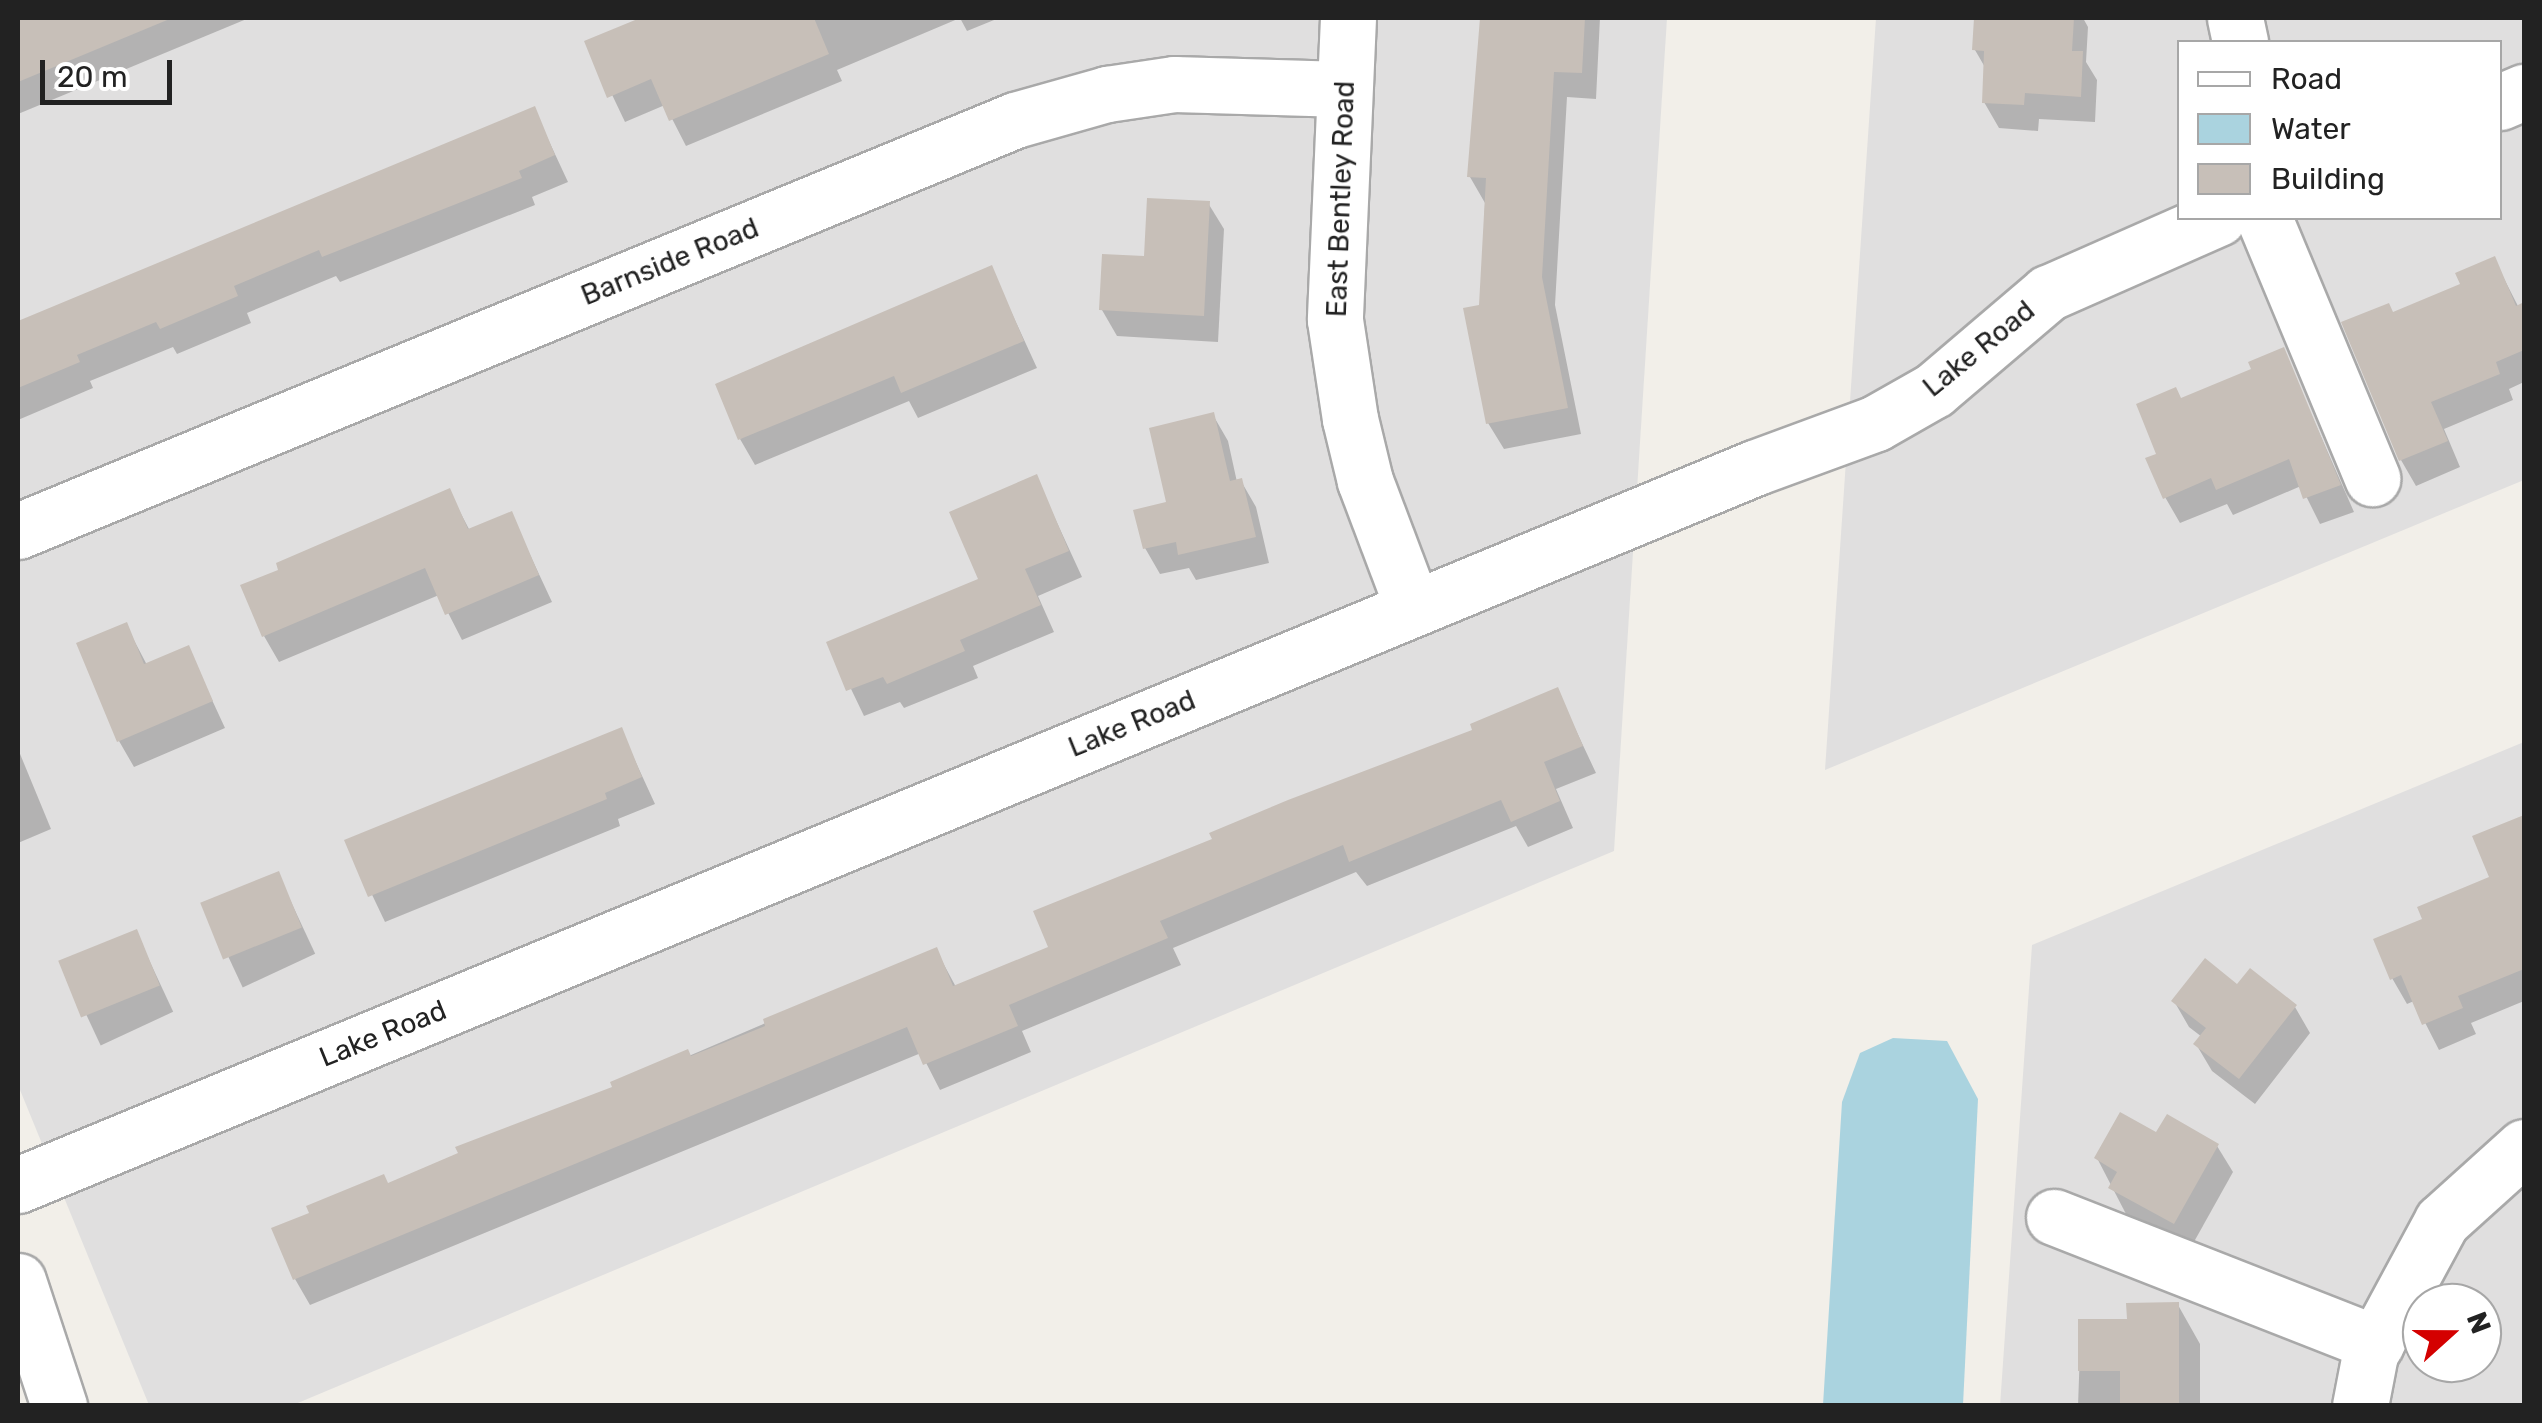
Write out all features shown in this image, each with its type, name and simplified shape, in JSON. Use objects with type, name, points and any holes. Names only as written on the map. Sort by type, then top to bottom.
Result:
[{"type":"street","name":"East Bentley Road","points":[[1348,18],[1334,275],[1342,368],[1365,481],[1413,608]]},
{"type":"street","name":"Barnside Road","points":[[18,531],[1015,120],[1108,94],[1174,84],[1344,89]]},
{"type":"street","name":"Lake Road","points":[[18,1185],[1754,468],[1876,424],[1934,390],[2048,294],[2214,220]]},
{"type":"street","points":[[2265,220],[2372,478]]},
{"type":"street","points":[[2360,1406],[2376,1343],[2442,1221],[2524,1147]]},
{"type":"street","points":[[2054,1217],[2376,1343]]},
{"type":"street","points":[[18,1281],[59,1406]]},
{"type":"shaded area","points":[[18,18],[1667,18],[1614,851],[293,1405],[149,1405],[18,1085]]},
{"type":"shaded area","points":[[1876,18],[2524,18],[2524,480],[1825,770]]},
{"type":"shaded area","points":[[2524,742],[2524,1405],[2000,1406],[2032,945]]},
{"type":"water","points":[[1893,1038],[1947,1041],[1978,1099],[1963,1405],[1823,1405],[1842,1102],[1860,1053]]},
{"type":"building","points":[[18,18],[172,18],[18,82]]},
{"type":"building","points":[[640,18],[814,18],[829,54],[669,121],[651,79],[607,98],[584,41]]},
{"type":"building","points":[[1480,18],[1585,18],[1582,73],[1554,72],[1542,277],[1568,408],[1486,424],[1463,308],[1479,305],[1486,178],[1467,177]]},
{"type":"building","points":[[1974,18],[2074,18],[2072,51],[2083,51],[2081,97],[2025,93],[2024,105],[1982,103],[1984,51],[1972,50]]},
{"type":"building","points":[[535,106],[555,155],[519,171],[522,178],[322,257],[319,250],[234,286],[238,296],[160,329],[156,322],[77,355],[80,362],[18,388],[18,321]]},
{"type":"building","points":[[1147,198],[1210,201],[1204,316],[1099,310],[1102,254],[1144,256]]},
{"type":"building","points":[[2495,256],[2516,306],[2524,302],[2524,350],[2496,362],[2500,374],[2431,402],[2448,441],[2399,461],[2341,322],[2389,303],[2393,312],[2460,284],[2455,273]]},
{"type":"building","points":[[992,265],[1024,341],[901,393],[894,376],[738,440],[715,384]]},
{"type":"building","points":[[2284,347],[2341,485],[2303,499],[2289,459],[2216,490],[2211,478],[2163,499],[2145,458],[2156,454],[2136,404],[2176,387],[2181,398],[2251,369],[2248,362]]},
{"type":"building","points":[[1214,412],[1230,481],[1242,478],[1256,537],[1178,555],[1176,542],[1143,549],[1133,510],[1166,502],[1149,428]]},
{"type":"building","points":[[1037,474],[1069,551],[1025,569],[1041,605],[960,640],[965,651],[887,684],[883,677],[846,691],[826,642],[978,579],[949,512]]},
{"type":"building","points":[[450,488],[468,529],[512,511],[539,575],[445,615],[425,568],[262,637],[240,585],[278,570],[276,563]]},
{"type":"building","points":[[127,622],[144,664],[189,645],[213,701],[117,742],[76,643]]},
{"type":"building","points":[[1558,687],[1583,746],[1544,762],[1560,801],[1511,822],[1501,800],[1349,862],[1343,845],[1160,921],[1168,938],[1009,1005],[1018,1026],[923,1065],[907,1027],[293,1280],[271,1228],[309,1213],[306,1206],[384,1174],[388,1183],[458,1153],[455,1147],[612,1087],[610,1082],[688,1049],[691,1056],[765,1026],[763,1019],[937,947],[953,986],[1048,947],[1033,911],[1212,839],[1209,833],[1288,800],[1472,730],[1470,724]]},
{"type":"building","points":[[622,727],[642,777],[605,793],[607,799],[368,897],[344,840]]},
{"type":"building","points":[[2524,815],[2524,969],[2458,996],[2463,1008],[2422,1025],[2401,975],[2390,980],[2373,939],[2422,919],[2417,907],[2489,877],[2472,836]]},
{"type":"building","points":[[279,871],[302,928],[223,959],[200,903]]},
{"type":"building","points":[[137,929],[160,986],[81,1017],[58,961]]},
{"type":"building","points":[[2205,958],[2237,984],[2250,968],[2297,1005],[2239,1079],[2193,1044],[2206,1028],[2171,1001]]},
{"type":"building","points":[[2120,1112],[2156,1132],[2167,1114],[2219,1144],[2174,1224],[2108,1188],[2117,1172],[2094,1158]]},
{"type":"building","points":[[2179,1302],[2179,1406],[2120,1406],[2120,1371],[2078,1371],[2078,1319],[2127,1319],[2126,1303]]}]
